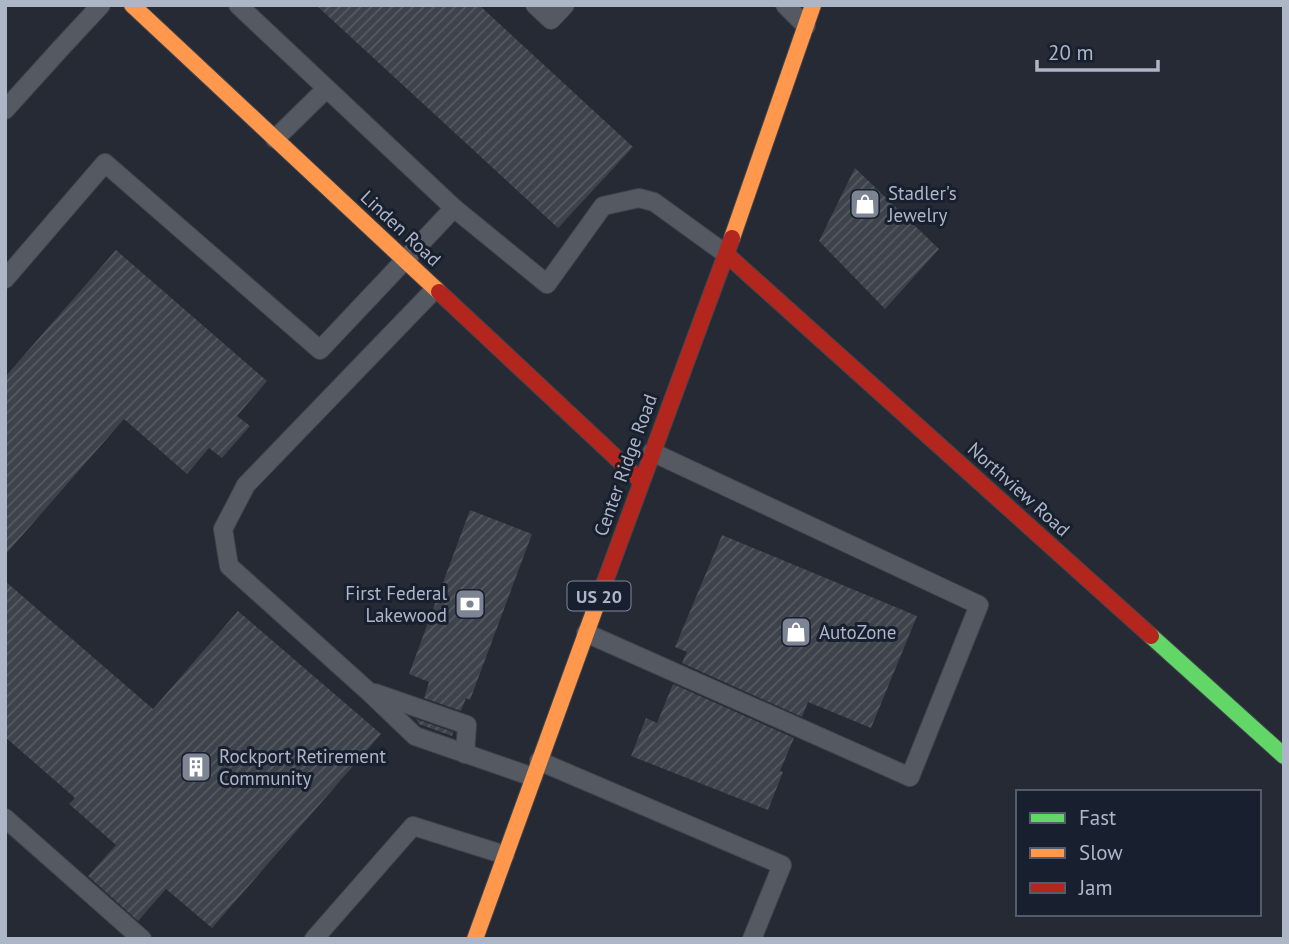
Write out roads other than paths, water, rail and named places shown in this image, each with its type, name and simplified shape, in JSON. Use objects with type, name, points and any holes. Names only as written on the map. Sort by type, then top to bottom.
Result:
[{"type":"street","name":"Linden Road","points":[[132,5],[641,481]]},
{"type":"street","name":"Center Ridge Road","points":[[475,939],[726,254],[813,5]]},
{"type":"street","name":"Northview Road","points":[[726,254],[1284,755]]},
{"type":"lane","points":[[5,110],[101,5]]},
{"type":"lane","points":[[238,5],[454,208],[547,284],[603,206],[639,198],[654,202],[726,254]]},
{"type":"lane","points":[[535,5],[551,20],[565,5]]},
{"type":"lane","points":[[785,5],[806,26]]},
{"type":"lane","points":[[275,139],[326,89]]},
{"type":"lane","points":[[5,279],[105,163],[320,350],[454,208]]},
{"type":"lane","points":[[435,289],[246,485],[223,529],[229,566],[415,736],[465,754],[536,769],[782,865],[752,939]]},
{"type":"lane","points":[[586,633],[910,777],[979,605],[652,452]]},
{"type":"lane","points":[[368,691],[467,725],[465,754]]},
{"type":"lane","points":[[5,818],[142,939]]},
{"type":"lane","points":[[314,939],[413,826],[505,855]]},
{"type":"place","name":"Stadler's Jewelry","points":[[865,204]]},
{"type":"place","name":"First Federal Lakewood","points":[[470,604]]},
{"type":"place","name":"AutoZone","points":[[796,632]]},
{"type":"place","name":"Rockport Retirement Community","points":[[196,767]]}]
